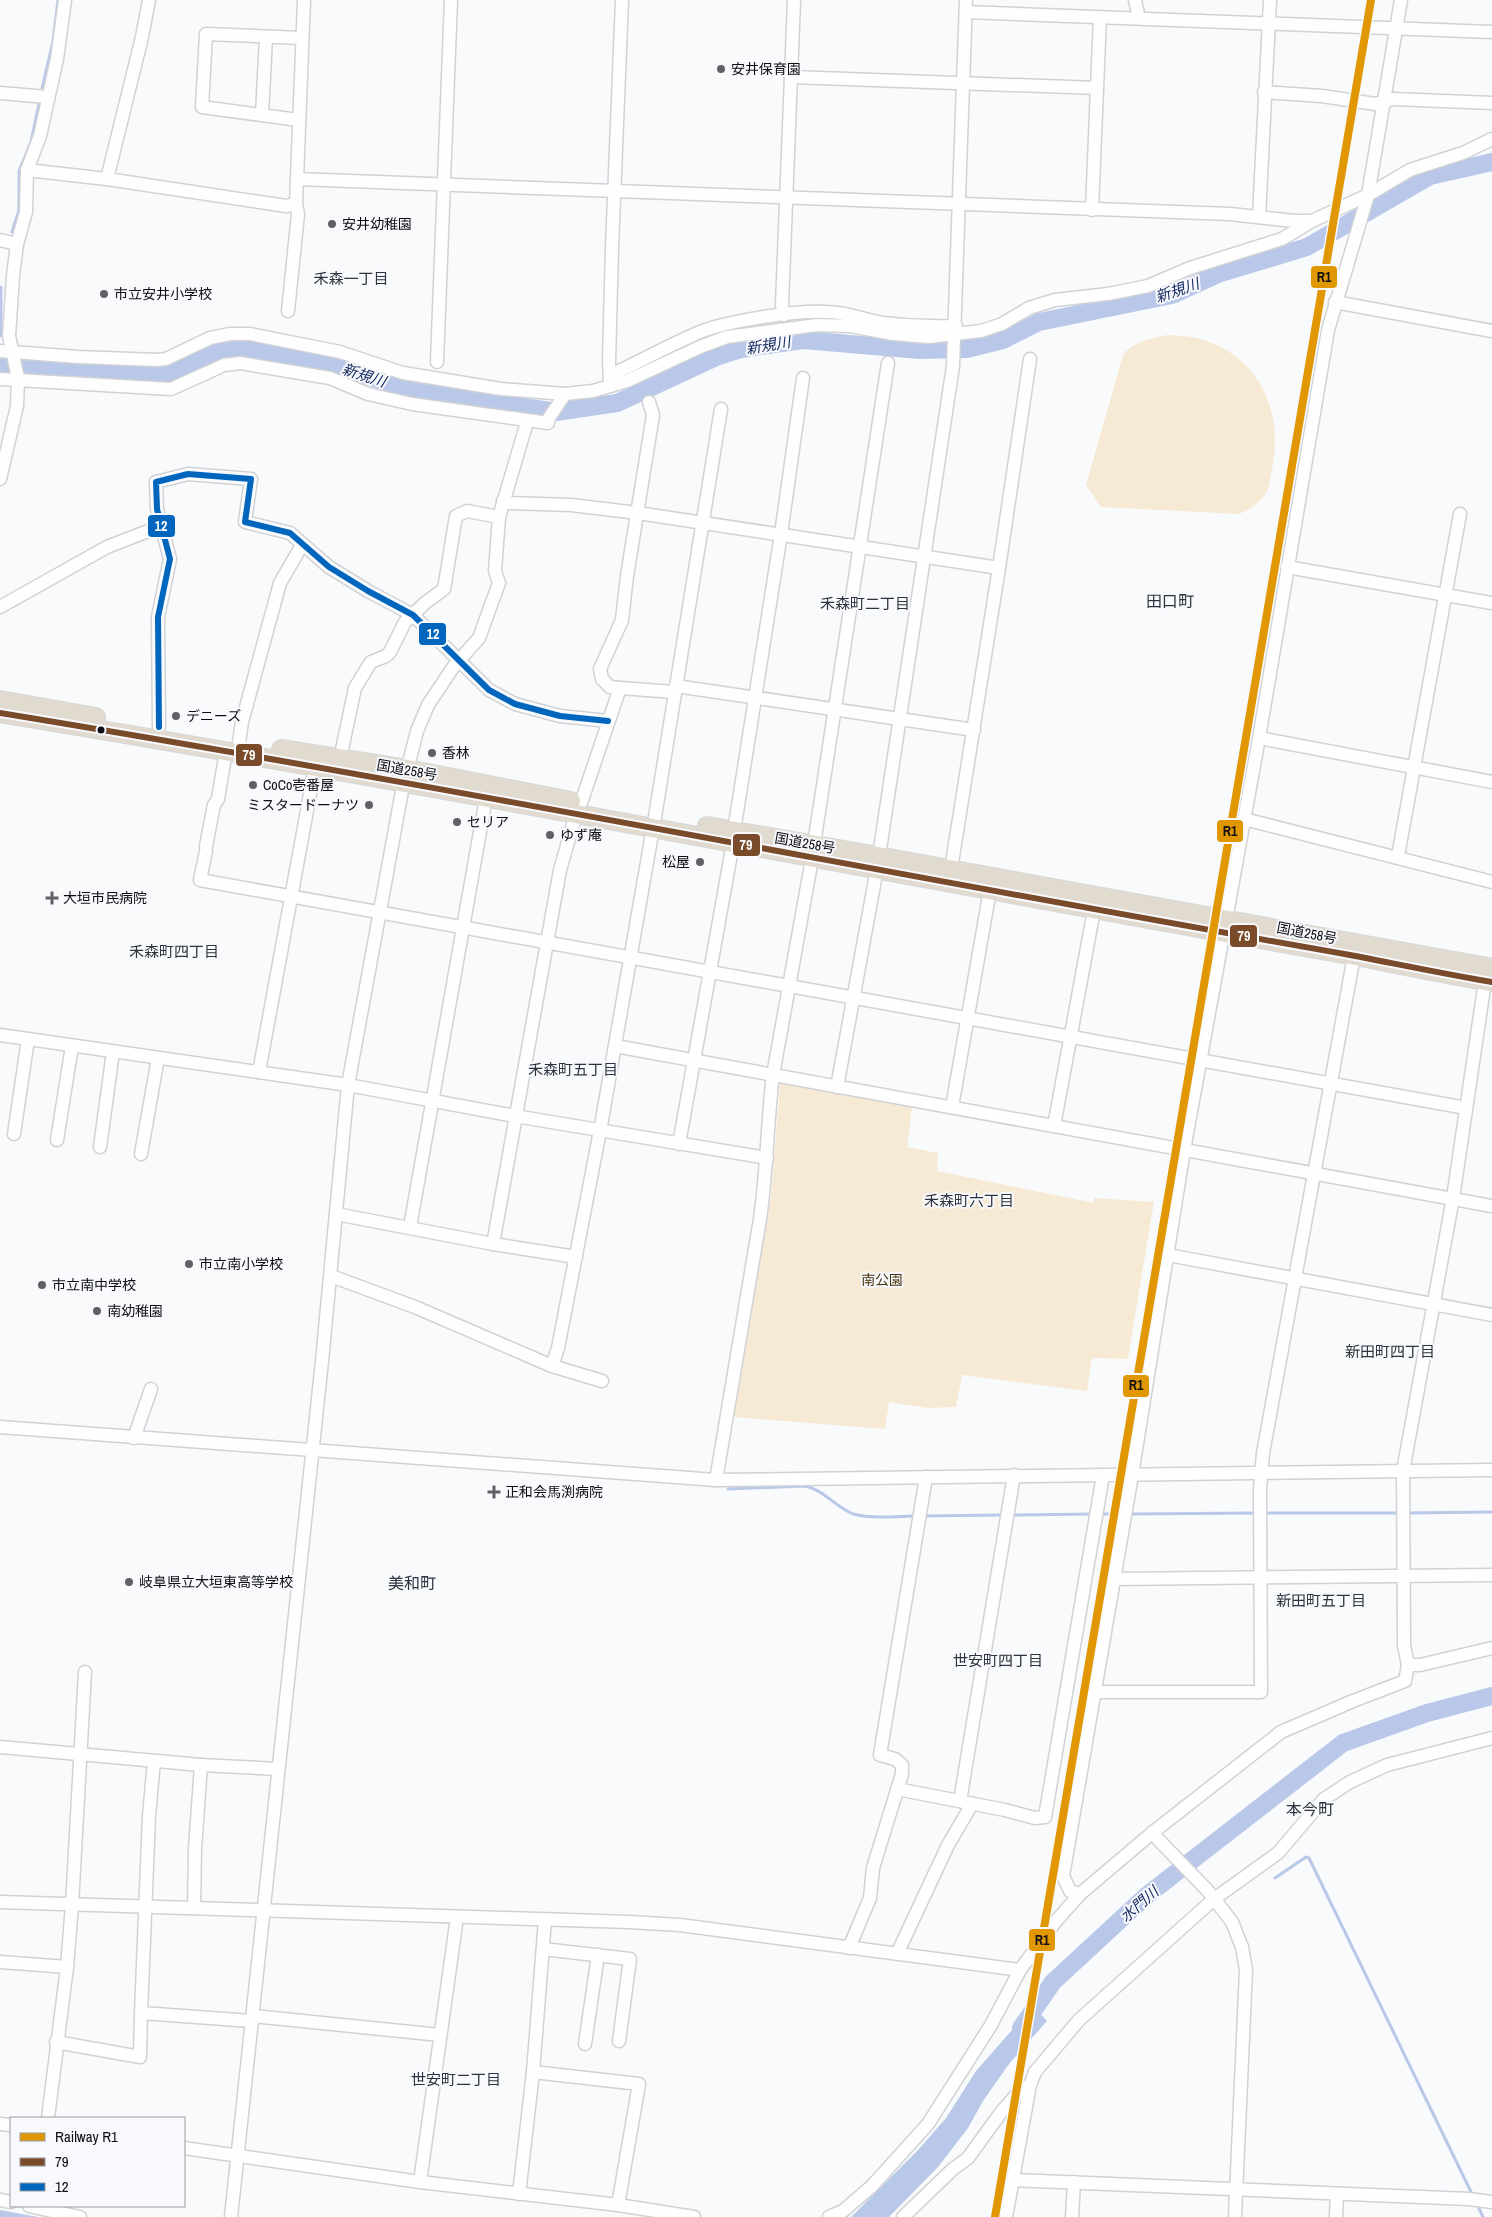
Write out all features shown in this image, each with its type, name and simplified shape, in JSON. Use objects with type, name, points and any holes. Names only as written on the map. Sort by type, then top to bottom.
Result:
[{"type":"highway","name":"国道258号","points":[[0,700],[159,728],[315,767],[405,776],[878,863],[990,890],[1094,910],[1225,926],[1490,977]]},
{"type":"highway","name":"国道258号","points":[[0,713],[340,759],[486,798],[578,808]]},
{"type":"highway","name":"国道258号","points":[[878,863],[951,869],[1095,896],[1354,956],[1490,977]]},
{"type":"street","points":[[0,479],[13,425],[18,380],[9,353],[10,310],[17,244],[26,212],[27,170],[40,136],[43,96],[57,58],[65,0]]},
{"type":"street","points":[[107,178],[142,37],[149,0]]},
{"type":"street","points":[[288,312],[298,214],[296,204],[298,120],[304,0]]},
{"type":"street","points":[[437,362],[451,0]]},
{"type":"street","points":[[610,380],[609,361],[622,0]]},
{"type":"street","points":[[784,315],[782,305],[794,0]]},
{"type":"street","points":[[1135,0],[1139,18]]},
{"type":"street","points":[[1259,217],[1270,0]]},
{"type":"street","points":[[1080,1894],[1070,1891],[1063,1876],[1132,1475],[1184,1150],[1259,738],[1328,330],[1368,195],[1401,0]]},
{"type":"street","points":[[837,1087],[878,863],[953,361],[966,6],[1100,17],[1492,32]]},
{"type":"street","points":[[1092,210],[1100,17]]},
{"type":"street","points":[[298,120],[202,107],[206,34],[302,38]]},
{"type":"street","points":[[262,115],[266,37]]},
{"type":"street","points":[[791,77],[1097,88]]},
{"type":"street","points":[[1264,92],[1322,96],[1375,104],[1384,100],[1492,103]]},
{"type":"street","points":[[0,93],[43,96]]},
{"type":"street","points":[[610,380],[627,382],[700,346],[727,337],[782,329],[826,326],[850,326],[892,334],[928,337],[981,331],[1002,324],[1028,308],[1055,300],[1108,294],[1148,286],[1190,268],[1282,238],[1312,221],[1368,195],[1410,170],[1463,153],[1492,138]]},
{"type":"street","points":[[27,170],[107,178],[286,206],[296,204]]},
{"type":"street","points":[[297,179],[1092,210],[1312,221]]},
{"type":"street","points":[[0,240],[17,244]]},
{"type":"street","points":[[1335,302],[1492,331]]},
{"type":"street","points":[[9,353],[157,360],[166,359],[210,338],[230,334],[250,334],[340,352],[411,374],[500,389],[565,395],[593,391],[610,380],[701,332],[724,325],[784,315],[824,312],[846,313],[882,323],[926,327],[955,333]]},
{"type":"street","points":[[951,869],[1030,359]]},
{"type":"street","points":[[0,379],[172,389],[224,364],[240,363],[330,378],[368,394],[412,404],[548,424],[549,418],[565,395]]},
{"type":"street","points":[[716,1480],[748,1299],[765,1186],[769,1108],[773,1075],[790,986],[836,710],[888,363]]},
{"type":"street","points":[[679,1144],[711,971],[756,698],[803,378]]},
{"type":"street","points":[[649,402],[653,415],[622,620],[600,669],[602,679],[610,687],[675,689],[756,698],[974,730]]},
{"type":"street","points":[[552,1366],[558,1348],[615,1046],[654,822],[721,409]]},
{"type":"street","points":[[231,2217],[331,1276],[348,1084],[405,776],[417,731],[428,705],[459,660],[479,638],[499,583],[495,571],[499,517],[527,422]]},
{"type":"street","points":[[159,728],[158,617],[170,559],[157,509],[156,482],[188,474],[251,479],[245,522],[290,533],[329,567],[413,615],[489,690],[515,704],[560,716],[608,721]]},
{"type":"street","points":[[503,501],[509,503],[571,505],[638,513],[999,568]]},
{"type":"street","points":[[340,759],[355,688],[371,662],[386,656],[390,652],[405,622],[444,590],[456,516],[467,511],[499,517]]},
{"type":"street","points":[[1398,856],[1460,514]]},
{"type":"street","points":[[0,607],[107,547],[161,526]]},
{"type":"street","points":[[302,545],[280,583],[242,722],[214,806],[200,880],[1466,1108]]},
{"type":"street","points":[[1288,567],[1492,603]]},
{"type":"street","points":[[493,1244],[560,870],[578,808],[620,688]]},
{"type":"street","points":[[1259,738],[1492,782]]},
{"type":"street","points":[[259,1072],[315,767]]},
{"type":"street","points":[[410,1227],[486,798]]},
{"type":"street","points":[[1244,819],[1398,856],[1492,882]]},
{"type":"street","points":[[952,1107],[990,890]]},
{"type":"street","points":[[1054,1126],[1094,910]]},
{"type":"street","points":[[1094,1692],[1261,1692],[1260,1472],[1354,956]]},
{"type":"street","points":[[829,2217],[843,2211],[872,2186],[928,2124],[991,2025],[1020,1970],[1056,1921],[1080,1894],[1281,1732],[1353,1700],[1405,1681],[1408,1665],[1404,1646],[1404,1471],[1490,977]]},
{"type":"street","points":[[0,1035],[348,1084],[515,1116],[767,1158]]},
{"type":"street","points":[[14,1134],[28,1039]]},
{"type":"street","points":[[57,1140],[72,1046]]},
{"type":"street","points":[[615,1046],[1492,1206]]},
{"type":"street","points":[[100,1147],[113,1052]]},
{"type":"street","points":[[141,1154],[158,1058]]},
{"type":"street","points":[[336,1214],[493,1244],[576,1256]]},
{"type":"street","points":[[1168,1255],[1492,1314]]},
{"type":"street","points":[[331,1276],[415,1307],[552,1366],[602,1380]]},
{"type":"street","points":[[134,1438],[151,1389]]},
{"type":"street","points":[[0,1427],[716,1480],[1492,1470]]},
{"type":"street","points":[[897,1954],[966,1802],[1014,1475]]},
{"type":"street","points":[[897,1789],[1035,1818],[1045,1817],[1103,1475]]},
{"type":"street","points":[[850,1948],[870,1898],[873,1868],[902,1774],[902,1764],[896,1759],[880,1755],[926,1477]]},
{"type":"street","points":[[1114,1579],[1492,1575]]},
{"type":"street","points":[[1408,1665],[1420,1665],[1492,1648]]},
{"type":"street","points":[[48,2117],[56,2042],[67,1967],[85,1672]]},
{"type":"street","points":[[1006,2217],[1030,2085],[1035,2072],[1079,2020],[1211,1895],[1278,1853],[1324,1799],[1350,1782],[1386,1765],[1492,1738]]},
{"type":"street","points":[[0,1747],[201,1765],[278,1769]]},
{"type":"street","points":[[56,2042],[140,2056],[144,1907],[154,1761]]},
{"type":"street","points":[[194,1908],[195,1849],[201,1765]]},
{"type":"street","points":[[1154,1835],[1211,1895],[1232,1922],[1242,1947],[1246,1970],[1235,2217]]},
{"type":"street","points":[[0,1902],[680,1925],[1020,1970]]},
{"type":"street","points":[[420,2182],[457,1916]]},
{"type":"street","points":[[519,2194],[533,2072],[545,1920]]},
{"type":"street","points":[[543,1949],[630,1959],[618,2041]]},
{"type":"street","points":[[585,2044],[598,1955]]},
{"type":"street","points":[[0,1962],[67,1967]]},
{"type":"street","points":[[141,2013],[253,2018],[440,2035]]},
{"type":"street","points":[[533,2072],[639,2084],[618,2205]]},
{"type":"street","points":[[903,2217],[953,2169],[968,2158],[1002,2111],[1020,2091],[1030,2085]]},
{"type":"street","points":[[185,2148],[420,2182],[618,2205],[694,2217]]},
{"type":"street","points":[[1013,2180],[1492,2202]]},
{"type":"street","points":[[1072,2217],[1074,2182]]},
{"type":"street","points":[[1336,2217],[1337,2194]]},
{"type":"street","points":[[34,2207],[80,2217]]},
{"type":"green space","points":[[1168,335],[1195,338],[1218,346],[1238,358],[1254,375],[1266,395],[1273,418],[1275,443],[1272,469],[1267,491],[1262,499],[1242,513],[1101,507],[1086,485],[1123,355],[1138,343]]},
{"type":"green space","name":"南公園","points":[[780,1083],[912,1108],[907,1147],[938,1153],[937,1171],[1094,1203],[1094,1198],[1154,1202],[1128,1359],[1092,1358],[1087,1391],[962,1375],[956,1407],[927,1408],[889,1402],[885,1429],[733,1417],[771,1195]]},
{"type":"water","points":[[1033,2006],[1047,2021],[1009,2064],[983,2101],[968,2128],[938,2167],[889,2217],[851,2217],[919,2149],[946,2118],[976,2071]]},
{"type":"water","points":[[0,2210],[38,2217],[0,2217]]},
{"type":"waterway","points":[[41,93],[53,41],[58,0]]},
{"type":"waterway","points":[[12,232],[19,210],[19,171],[31,142],[40,99]]},
{"type":"waterway","name":"新規川","points":[[0,364],[170,374],[221,351],[253,349],[334,365],[401,387],[556,412],[617,403],[716,357],[741,349],[803,340],[920,350],[967,349],[1003,340],[1039,322],[1172,295],[1218,274],[1307,247],[1430,176],[1492,162]]},
{"type":"waterway","points":[[1,287],[1,336]]},
{"type":"waterway","points":[[728,1489],[805,1486],[823,1494],[843,1509],[855,1514],[872,1517],[916,1516]]},
{"type":"waterway","points":[[1407,1513],[1492,1512]]},
{"type":"waterway","points":[[1130,1514],[1256,1513]]},
{"type":"waterway","points":[[1262,1513],[1401,1513]]},
{"type":"waterway","points":[[1010,1515],[1093,1514]]},
{"type":"waterway","points":[[1100,1514],[1121,1514]]},
{"type":"waterway","points":[[922,1516],[1003,1515]]},
{"type":"waterway","name":"水門川","points":[[1021,2028],[1053,1982],[1146,1896],[1343,1743],[1427,1713],[1492,1696]]},
{"type":"waterway","points":[[1275,1878],[1306,1857],[1309,1858],[1473,2196]]},
{"type":"waterway","points":[[1477,2204],[1483,2217]]},
{"type":"rail line","name":"R1","points":[[995,2217],[1371,0]]},
{"type":"transit line","name":"12","points":[[159,727],[158,617],[170,559],[157,509],[156,482],[188,474],[251,479],[245,522],[290,533],[329,567],[413,615],[489,690],[515,704],[560,716],[608,721]]},
{"type":"transit line","name":"79","points":[[0,713],[507,801],[1492,982]]},
{"type":"place","name":"安井保育園","points":[[721,69]]},
{"type":"place","name":"安井幼稚園","points":[[332,224]]},
{"type":"place","name":"市立安井小学校","points":[[104,294]]},
{"type":"place","name":"デニーズ","points":[[176,716]]},
{"type":"place","name":"香林","points":[[432,753]]},
{"type":"place","name":"CoCo壱番屋","points":[[253,785]]},
{"type":"place","name":"ミスタードーナツ","points":[[369,805]]},
{"type":"place","name":"セリア","points":[[457,822]]},
{"type":"place","name":"ゆず庵","points":[[550,835]]},
{"type":"place","name":"松屋","points":[[700,862]]},
{"type":"place","name":"大垣市民病院","points":[[52,898]]},
{"type":"place","name":"市立南小学校","points":[[189,1264]]},
{"type":"place","name":"市立南中学校","points":[[42,1285]]},
{"type":"place","name":"南幼稚園","points":[[97,1311]]},
{"type":"place","name":"正和会馬渕病院","points":[[494,1492]]},
{"type":"place","name":"岐阜県立大垣東高等学校","points":[[129,1582]]},
{"type":"district","name":"禾森一丁目","points":[[351,278]]},
{"type":"district","name":"田口町","points":[[1170,601]]},
{"type":"district","name":"禾森町二丁目","points":[[865,603]]},
{"type":"district","name":"禾森町四丁目","points":[[174,951]]},
{"type":"district","name":"禾森町五丁目","points":[[573,1069]]},
{"type":"district","name":"禾森町六丁目","points":[[969,1200]]},
{"type":"district","name":"新田町四丁目","points":[[1390,1351]]},
{"type":"district","name":"美和町","points":[[412,1583]]},
{"type":"district","name":"新田町五丁目","points":[[1321,1600]]},
{"type":"district","name":"世安町四丁目","points":[[998,1660]]},
{"type":"district","name":"本今町","points":[[1310,1809]]},
{"type":"district","name":"世安町二丁目","points":[[456,2079]]}]
